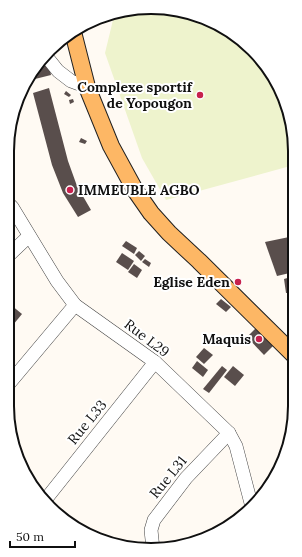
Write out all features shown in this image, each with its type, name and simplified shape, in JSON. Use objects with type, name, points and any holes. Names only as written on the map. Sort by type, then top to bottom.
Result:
[{"type":"main road","points":[[74,37],[87,87],[111,146],[135,190],[151,213],[169,233],[288,350]]},
{"type":"street","points":[[49,60],[58,72],[71,81],[87,87]]},
{"type":"street","name":"Rue L29","points":[[14,210],[57,281],[75,305],[155,362],[228,433],[236,446],[250,500]]},
{"type":"street","points":[[14,250],[29,236]]},
{"type":"street","points":[[14,374],[75,305]]},
{"type":"street","name":"Rue L33","points":[[49,497],[155,362]]},
{"type":"street","name":"Rue L31","points":[[153,543],[151,530],[154,520],[186,478],[228,433]]},
{"type":"green space","name":"Complexe sportif de Yopougon","points":[[142,14],[169,15],[195,21],[212,28],[220,32],[241,48],[265,75],[278,99],[287,133],[288,167],[166,200],[142,158],[105,53],[113,20]]},
{"type":"building","points":[[48,61],[51,75],[35,79],[42,68]]},
{"type":"building","points":[[49,88],[68,161],[77,186],[91,210],[78,217],[63,193],[52,165],[33,93]]},
{"type":"building","points":[[66,91],[71,95],[69,97],[64,94]]},
{"type":"building","points":[[73,99],[74,102],[70,104],[69,100]]},
{"type":"building","points":[[81,138],[87,141],[85,144],[79,142]]},
{"type":"building","points":[[288,237],[288,273],[277,276],[265,242]]},
{"type":"building","points":[[126,241],[137,248],[134,254],[122,246]]},
{"type":"building","points":[[139,251],[145,256],[141,261],[135,255]]},
{"type":"building","points":[[122,253],[134,261],[128,270],[116,262]]},
{"type":"building","points":[[145,259],[151,263],[149,267],[142,262]]},
{"type":"building","points":[[134,264],[142,270],[137,278],[128,272]]},
{"type":"building","points":[[288,278],[288,293],[286,293],[284,279]]},
{"type":"building","points":[[221,299],[231,307],[226,312],[216,304]]},
{"type":"building","points":[[14,307],[22,314],[14,324]]},
{"type":"building","points":[[256,328],[273,346],[264,355],[247,337]]},
{"type":"building","points":[[204,348],[213,355],[204,364],[196,357]]},
{"type":"building","points":[[197,361],[208,370],[203,377],[192,368]]},
{"type":"building","points":[[222,366],[227,370],[209,393],[203,389]]},
{"type":"building","points":[[233,366],[244,375],[235,386],[224,377]]},
{"type":"place","name":"Complexe sportif de Yopougon","points":[[200,95]]},
{"type":"place","name":"IMMEUBLE AGBO","points":[[70,190]]},
{"type":"place","name":"Eglise Eden","points":[[238,282]]},
{"type":"place","name":"Maquis","points":[[259,339]]}]
